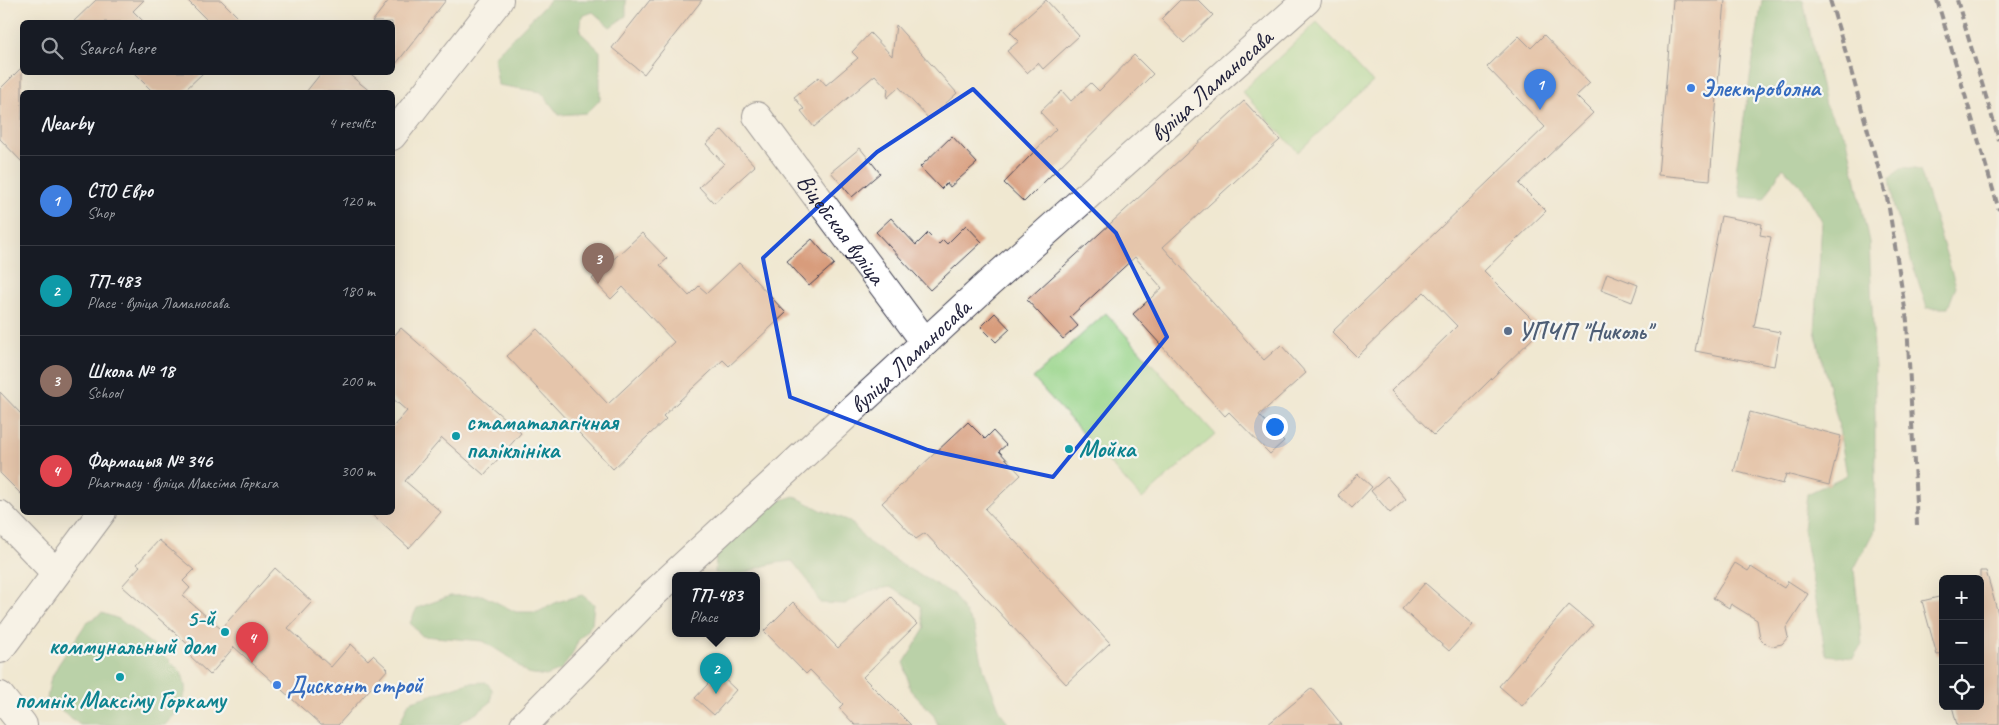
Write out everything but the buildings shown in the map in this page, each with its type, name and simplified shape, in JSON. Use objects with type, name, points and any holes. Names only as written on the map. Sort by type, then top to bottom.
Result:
[{"type":"street","points":[[395,132],[499,0]]},
{"type":"street","name":"вуліца Ламаносава","points":[[677,572],[987,285],[1307,0]]},
{"type":"street","name":"Віцебская вуліца","points":[[757,116],[925,342]]},
{"type":"street","points":[[0,515],[56,573]]},
{"type":"street","points":[[0,649],[100,515]]},
{"type":"street","name":"вуліца Ламаносава","points":[[524,725],[672,576]]},
{"type":"street","points":[[0,696],[23,725]]},
{"type":"highlighted area","points":[[973,89],[1116,233],[1167,337],[1053,477],[928,450],[790,397],[763,258],[877,152]]},
{"type":"green space","points":[[550,0],[626,0],[626,16],[610,27],[593,12],[582,16],[580,32],[600,51],[600,100],[587,113],[559,115],[541,92],[498,85],[494,57]]},
{"type":"green space","points":[[1762,0],[1803,0],[1825,105],[1847,139],[1869,242],[1875,371],[1875,529],[1854,569],[1862,644],[1853,658],[1826,655],[1803,529],[1807,494],[1847,475],[1838,423],[1815,331],[1822,221],[1802,187],[1783,167],[1764,199],[1741,197],[1736,170]]},
{"type":"green space","points":[[1317,22],[1373,82],[1298,152],[1242,92]]},
{"type":"green space","points":[[1904,167],[1920,170],[1956,286],[1948,308],[1927,308],[1894,208],[1890,177]]},
{"type":"green space","points":[[1106,313],[1215,434],[1142,499],[1033,378]]},
{"type":"green space","points":[[794,496],[821,510],[850,521],[868,542],[904,566],[953,594],[975,628],[984,670],[1000,711],[1009,725],[938,725],[933,714],[910,690],[904,663],[925,628],[920,605],[890,587],[869,591],[845,604],[820,603],[809,582],[792,561],[767,565],[748,572],[715,572],[716,551],[770,504]]},
{"type":"green space","points":[[482,595],[516,612],[538,612],[557,602],[582,595],[594,604],[592,624],[578,641],[572,655],[561,670],[546,676],[527,673],[507,656],[483,641],[422,636],[410,623],[417,608],[450,596]]},
{"type":"green space","points":[[102,613],[119,619],[159,650],[182,673],[186,690],[180,709],[165,725],[80,725],[47,699],[50,681],[58,665],[87,622]]},
{"type":"green space","points":[[486,682],[492,689],[491,702],[477,713],[460,722],[459,725],[399,725],[409,702],[468,683]]},
{"type":"railway","points":[[1830,0],[1888,202],[1907,321],[1917,525]]},
{"type":"railway","points":[[1937,0],[1999,210]]},
{"type":"railway","points":[[1957,0],[1999,140]]},
{"type":"place","name":"Электроволна","points":[[1691,88]]},
{"type":"place","name":"СТО Евро","points":[[1540,110]]},
{"type":"place","name":"Школа № 18","points":[[598,284]]},
{"type":"place","name":"УПЧП \"Николь\"","points":[[1508,331]]},
{"type":"place","name":"стаматалагічная паліклініка","points":[[456,436]]},
{"type":"place","name":"Мойка","points":[[1069,449]]},
{"type":"place","name":"5-й коммунальный дом","points":[[225,632]]},
{"type":"place","name":"Фармацыя № 346","points":[[252,663]]},
{"type":"place","name":"помнік Максіму Горкаму","points":[[120,677]]},
{"type":"place","name":"Дисконт строй","points":[[277,685]]},
{"type":"place","name":"ТП-483","points":[[716,694]]}]
